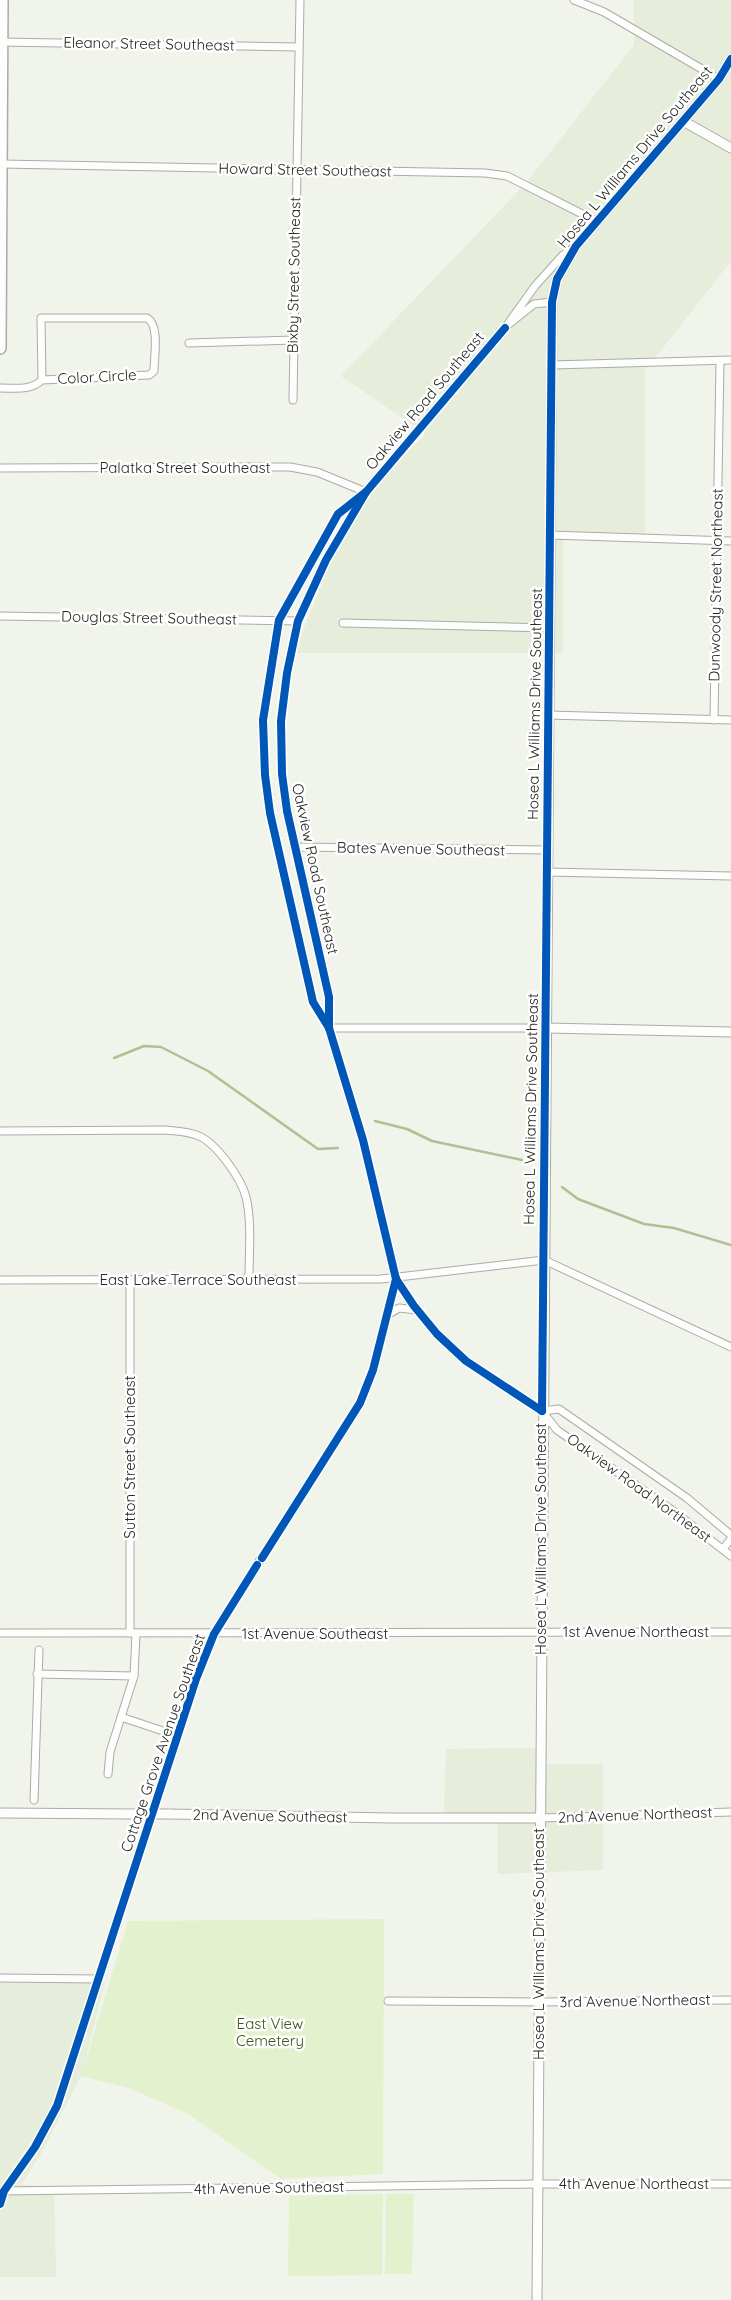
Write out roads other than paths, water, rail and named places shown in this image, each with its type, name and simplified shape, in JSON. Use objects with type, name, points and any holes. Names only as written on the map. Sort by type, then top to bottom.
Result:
[{"type":"main road","points":[[0,348],[0,42],[2,0]]},
{"type":"street","name":"Bixby Street Southeast","points":[[293,400],[295,170],[300,0]]},
{"type":"street","points":[[574,0],[604,12],[719,79]]},
{"type":"street","name":"Eleanor Street Southeast","points":[[0,42],[298,47]]},
{"type":"street","name":"Hosea L Williams Drive Southeast","points":[[537,2300],[542,1411],[552,302],[557,279],[576,246],[719,79],[731,59]]},
{"type":"street","points":[[683,121],[731,148]]},
{"type":"street","name":"Howard Street Southeast","points":[[1,164],[485,173],[507,176],[598,222]]},
{"type":"street","name":"Oakview Road Southeast","points":[[329,1028],[329,997],[294,847],[282,774],[281,721],[287,673],[298,621],[326,560],[366,492],[505,328],[540,280],[562,256],[576,246]]},
{"type":"street","name":"Oakview Road Southeast","points":[[505,328],[534,304],[552,302]]},
{"type":"street","name":"Color Circle","points":[[0,388],[28,388],[35,386],[42,380],[149,375],[154,371],[154,328],[151,320],[147,318],[41,318],[42,380]]},
{"type":"street","points":[[189,344],[294,340]]},
{"type":"street","name":"Dunwoody Street Northeast","points":[[714,720],[720,360]]},
{"type":"street","points":[[552,365],[731,360]]},
{"type":"street","name":"Palatka Street Southeast","points":[[0,468],[290,467],[317,472],[366,492]]},
{"type":"street","name":"Oakview Road Southeast","points":[[366,492],[338,514],[279,620],[263,720],[265,775],[270,813],[313,1002],[329,1028],[363,1140],[396,1279],[417,1310],[437,1334],[466,1361],[542,1411]]},
{"type":"street","points":[[550,535],[731,540]]},
{"type":"street","name":"Douglas Street Southeast","points":[[0,616],[298,621]]},
{"type":"street","points":[[343,623],[549,628]]},
{"type":"street","points":[[548,715],[731,720]]},
{"type":"street","name":"Bates Avenue Southeast","points":[[294,847],[547,850]]},
{"type":"street","points":[[547,872],[731,876]]},
{"type":"street","points":[[329,1028],[546,1028],[731,1032]]},
{"type":"street","points":[[0,1130],[165,1130],[184,1132],[201,1137],[218,1151],[228,1164],[240,1181],[246,1197],[249,1278]]},
{"type":"street","points":[[544,1260],[731,1347]]},
{"type":"street","name":"East Lake Terrace Southeast","points":[[0,1280],[396,1279],[544,1260]]},
{"type":"street","name":"Cottage Grove Avenue Southeast","points":[[0,2204],[2,2191],[26,2162],[57,2106],[196,1680],[214,1634],[360,1403],[373,1370],[396,1279]]},
{"type":"street","name":"Sutton Street Southeast","points":[[108,1774],[110,1752],[134,1676],[130,1280]]},
{"type":"street","points":[[387,1315],[399,1308],[417,1310]]},
{"type":"street","name":"Oakview Road Northeast","points":[[542,1411],[560,1410],[687,1498],[731,1534]]},
{"type":"street","name":"Oakview Road Northeast","points":[[542,1411],[558,1430],[676,1513],[731,1556]]},
{"type":"street","points":[[723,1549],[731,1539]]},
{"type":"street","name":"1st Avenue Northeast","points":[[541,1633],[731,1632]]},
{"type":"street","name":"1st Avenue Southeast","points":[[0,1633],[541,1633]]},
{"type":"street","points":[[34,1800],[39,1650]]},
{"type":"street","points":[[37,1674],[134,1676]]},
{"type":"street","points":[[121,1717],[178,1736]]},
{"type":"street","name":"2nd Avenue Northeast","points":[[540,1818],[731,1812]]},
{"type":"street","name":"2nd Avenue Southeast","points":[[0,1813],[540,1818]]},
{"type":"street","points":[[0,1978],[100,1979]]},
{"type":"street","name":"3rd Avenue Northeast","points":[[388,2001],[731,2000]]},
{"type":"street","name":"4th Avenue Southeast","points":[[2,2191],[537,2184]]},
{"type":"street","name":"4th Avenue Northeast","points":[[537,2184],[731,2184]]},
{"type":"waterway","points":[[114,1058],[144,1046],[161,1047],[208,1071],[318,1149],[338,1148]]},
{"type":"waterway","points":[[375,1121],[407,1129],[432,1141],[522,1160]]},
{"type":"waterway","points":[[562,1187],[578,1199],[644,1224],[674,1228],[731,1245]]},
{"type":"park label","name":"East View Cemetery","points":[[270,2032]]}]
